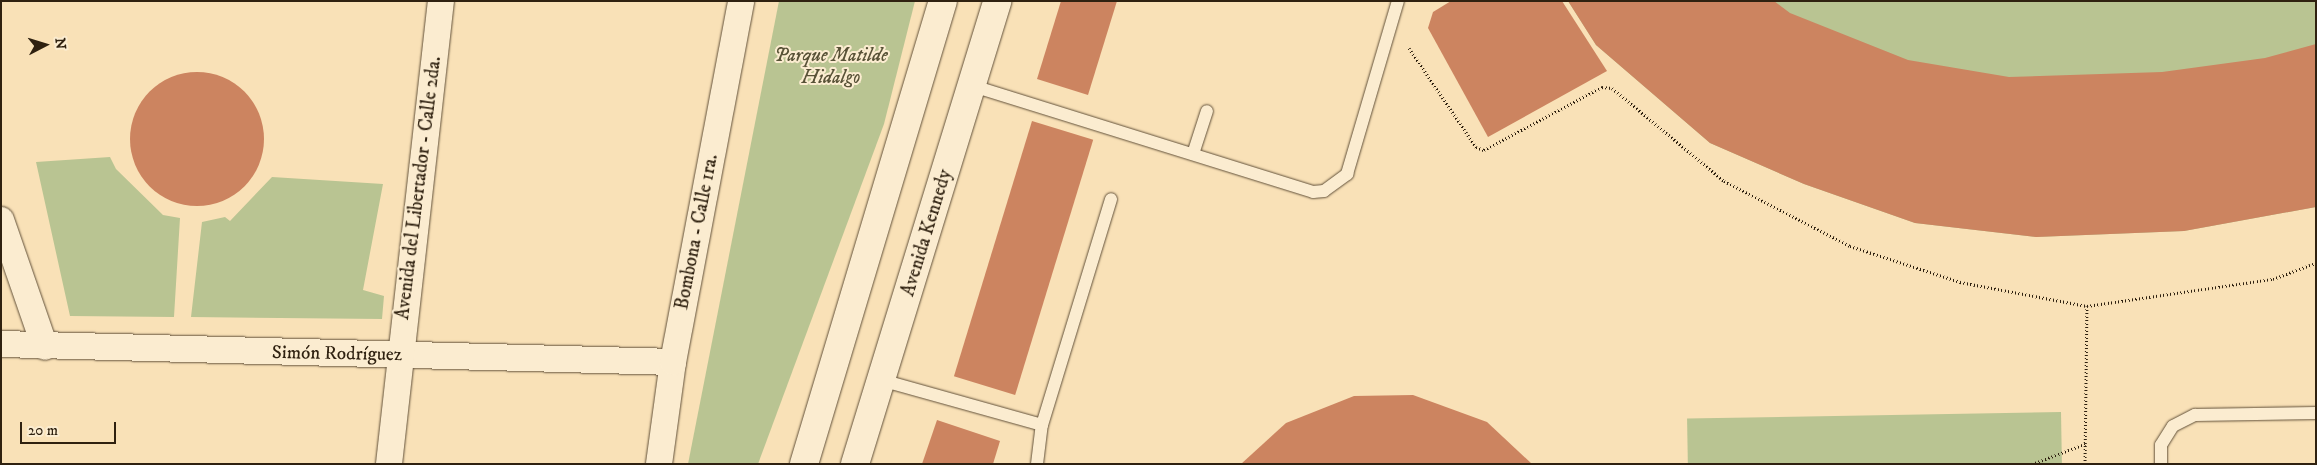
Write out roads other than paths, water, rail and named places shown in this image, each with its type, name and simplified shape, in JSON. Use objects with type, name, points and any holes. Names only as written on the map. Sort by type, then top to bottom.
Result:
[{"type":"main road","points":[[805,459],[943,1]]},
{"type":"main road","name":"Avenida Kennedy","points":[[855,464],[973,86],[997,1]]},
{"type":"street","name":"Avenida del Libertador - Calle 2da.","points":[[389,464],[398,355],[441,1]]},
{"type":"street","name":"Bombona - Calle 1ra.","points":[[659,464],[673,362],[742,1]]},
{"type":"street","points":[[1,220],[45,347]]},
{"type":"street","name":"Simón Rodríguez","points":[[1,344],[45,347],[673,362]]},
{"type":"lane","points":[[973,86],[1132,134],[1312,192],[1333,188],[1347,174],[1398,1]]},
{"type":"lane","points":[[1193,154],[1208,111]]},
{"type":"lane","points":[[1037,464],[1042,425],[1111,199]]},
{"type":"lane","points":[[881,380],[1042,425]]},
{"type":"lane","points":[[2161,464],[2161,445],[2174,426],[2195,415],[2316,413]]},
{"type":"park label","name":"Parque Matilde Hidalgo","points":[[831,67]]}]
